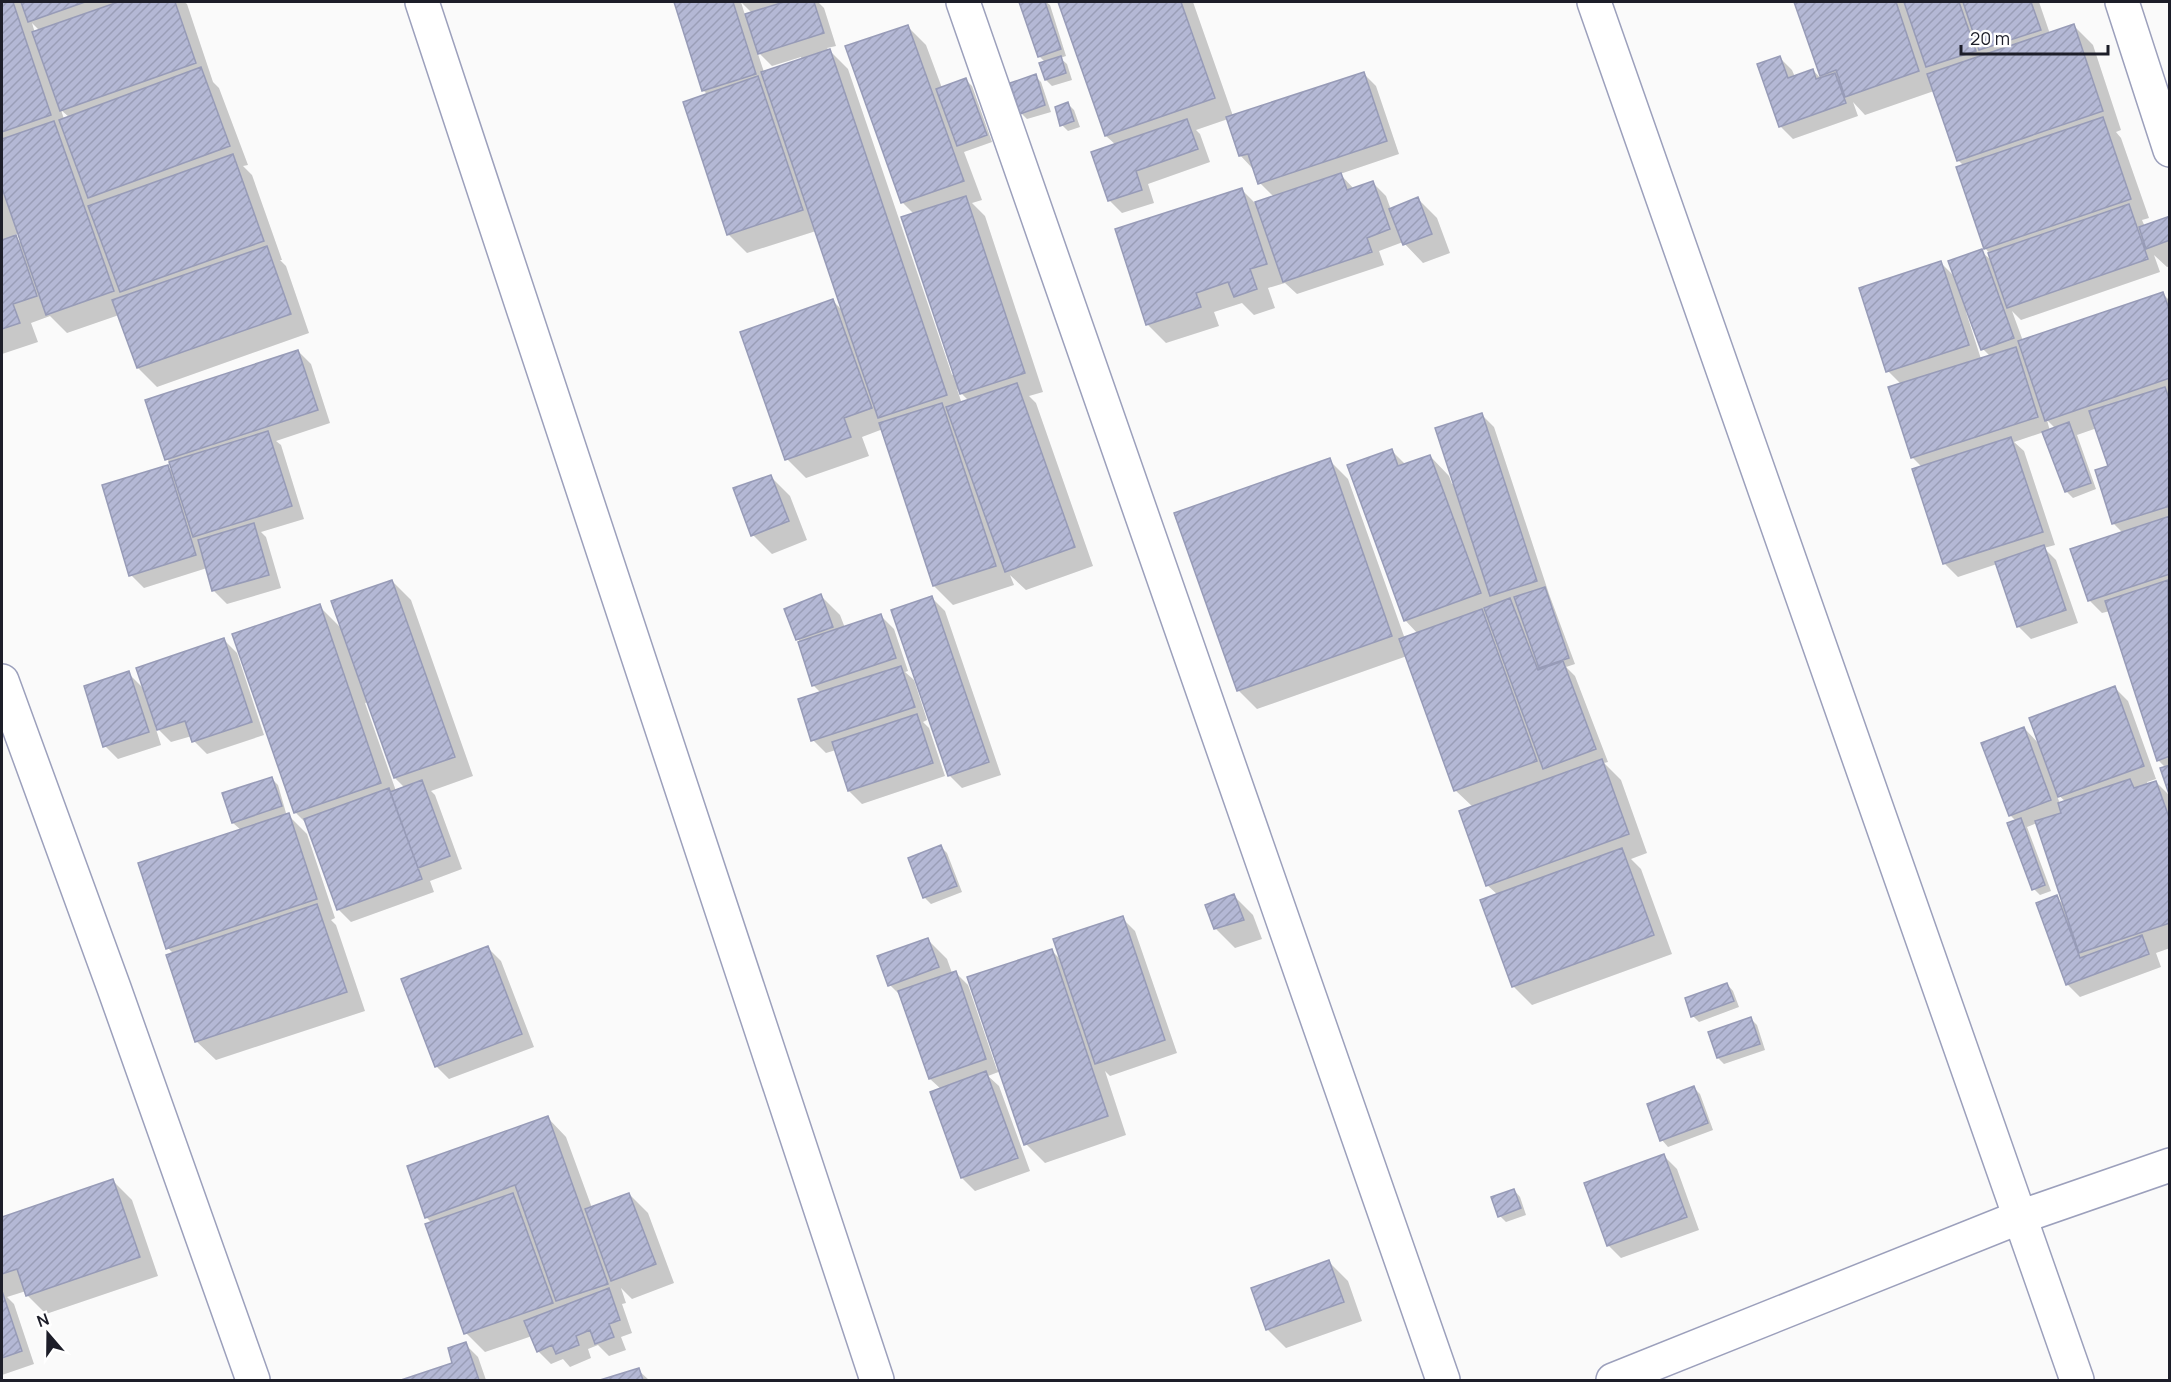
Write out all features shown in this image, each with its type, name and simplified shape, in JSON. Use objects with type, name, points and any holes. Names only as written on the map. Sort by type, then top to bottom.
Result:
[{"type":"street","points":[[422,2],[877,1380]]},
{"type":"street","points":[[963,2],[1443,1380]]},
{"type":"street","points":[[1594,2],[2077,1380]]},
{"type":"street","points":[[2122,2],[2169,150]]},
{"type":"street","points":[[2,681],[253,1380]]},
{"type":"street","points":[[1613,1380],[2020,1216],[2169,1164]]},
{"type":"building","points":[[2,2],[13,2],[51,115],[2,132]]},
{"type":"building","points":[[21,2],[85,2],[28,22]]},
{"type":"building","points":[[118,2],[175,2],[196,63],[60,111],[32,32]]},
{"type":"building","points":[[674,2],[733,2],[756,74],[702,91]]},
{"type":"building","points":[[784,2],[814,2],[824,33],[758,54],[745,14]]},
{"type":"building","points":[[1019,2],[1045,2],[1061,49],[1038,57]]},
{"type":"building","points":[[1058,2],[1181,2],[1215,98],[1105,136]]},
{"type":"building","points":[[1794,2],[1896,2],[1919,71],[1845,97],[1836,70],[1820,76]]},
{"type":"building","points":[[1904,2],[1959,2],[1976,51],[1926,67]]},
{"type":"building","points":[[1963,2],[2031,2],[2041,30],[1979,50]]},
{"type":"building","points":[[2074,24],[2103,111],[1957,161],[1927,74]]},
{"type":"building","points":[[908,25],[964,181],[901,203],[845,46]]},
{"type":"building","points":[[830,49],[947,395],[878,418],[761,72]]},
{"type":"building","points":[[1061,56],[1066,73],[1045,80],[1039,63]]},
{"type":"building","points":[[1780,56],[1788,78],[1813,69],[1816,79],[1835,73],[1846,103],[1779,127],[1757,64]]},
{"type":"building","points":[[201,67],[230,146],[88,198],[59,120]]},
{"type":"building","points":[[1364,72],[1387,141],[1258,184],[1248,154],[1239,156],[1226,117]]},
{"type":"building","points":[[1036,74],[1045,105],[1020,114],[1010,83]]},
{"type":"building","points":[[758,76],[803,210],[727,235],[683,102]]},
{"type":"building","points":[[966,78],[987,135],[957,146],[936,89]]},
{"type":"building","points":[[1068,102],[1074,121],[1060,126],[1055,107]]},
{"type":"building","points":[[2103,117],[2131,199],[1984,249],[1956,167]]},
{"type":"building","points":[[1187,119],[1198,149],[1136,171],[1142,190],[1108,201],[1091,152]]},
{"type":"building","points":[[54,121],[114,291],[46,315],[2,188],[2,139]]},
{"type":"building","points":[[233,154],[264,241],[120,292],[88,206]]},
{"type":"building","points":[[1341,173],[1347,190],[1373,181],[1390,229],[1367,238],[1372,252],[1283,282],[1255,202]]},
{"type":"building","points":[[1242,188],[1267,264],[1250,269],[1257,289],[1234,297],[1228,282],[1196,293],[1201,307],[1146,325],[1115,229]]},
{"type":"building","points":[[966,196],[1025,373],[960,394],[901,217]]},
{"type":"building","points":[[1418,197],[1432,234],[1403,245],[1389,209]]},
{"type":"building","points":[[2129,204],[2148,259],[2007,308],[1988,253]]},
{"type":"building","points":[[2170,216],[2170,240],[2146,249],[2139,227]]},
{"type":"building","points":[[16,235],[37,296],[13,304],[20,323],[2,329],[2,240]]},
{"type":"building","points":[[267,246],[291,314],[137,368],[112,300]]},
{"type":"building","points":[[1982,249],[2014,338],[1981,350],[1948,261]]},
{"type":"building","points":[[1941,261],[1969,345],[1886,372],[1859,288]]},
{"type":"building","points":[[2163,292],[2170,312],[2170,378],[2045,421],[2018,341]]},
{"type":"building","points":[[833,299],[872,408],[844,418],[851,437],[785,460],[740,332]]},
{"type":"building","points":[[2016,347],[2038,417],[1911,458],[1888,387]]},
{"type":"building","points":[[298,350],[318,410],[165,460],[145,400]]},
{"type":"building","points":[[1017,383],[1075,547],[1005,572],[946,407]]},
{"type":"building","points":[[2165,387],[2170,402],[2170,506],[2112,524],[2095,470],[2108,466],[2089,411]]},
{"type":"building","points":[[942,403],[996,566],[933,586],[879,423]]},
{"type":"building","points":[[1482,413],[1537,581],[1490,596],[1435,428]]},
{"type":"building","points":[[2069,422],[2091,483],[2065,492],[2042,432]]},
{"type":"building","points":[[268,431],[292,506],[193,537],[169,462]]},
{"type":"building","points":[[2011,437],[2043,532],[1943,564],[1912,469]]},
{"type":"building","points":[[1392,449],[1398,466],[1430,455],[1481,593],[1404,621],[1347,465]]},
{"type":"building","points":[[1330,458],[1392,636],[1237,691],[1174,513]]},
{"type":"building","points":[[168,465],[196,555],[129,576],[102,485]]},
{"type":"building","points":[[771,475],[789,521],[751,536],[733,488]]},
{"type":"building","points":[[2170,516],[2170,574],[2088,601],[2070,549]]},
{"type":"building","points":[[254,523],[269,575],[212,591],[198,540]]},
{"type":"building","points":[[2044,545],[2066,610],[2017,627],[1995,562]]},
{"type":"building","points":[[392,580],[455,757],[394,778],[331,601]]},
{"type":"building","points":[[2168,580],[2170,756],[2157,761],[2105,601]]},
{"type":"building","points":[[1545,587],[1569,658],[1539,668],[1514,597]]},
{"type":"building","points":[[821,594],[833,627],[796,640],[784,609]]},
{"type":"building","points":[[932,596],[989,762],[948,776],[891,610]]},
{"type":"building","points":[[1510,598],[1538,670],[1563,661],[1596,749],[1543,769],[1484,608]]},
{"type":"building","points":[[320,604],[381,783],[294,813],[232,634]]},
{"type":"building","points":[[1482,609],[1537,761],[1454,791],[1399,639]]},
{"type":"building","points":[[881,614],[896,658],[812,686],[798,642]]},
{"type":"building","points":[[224,638],[252,722],[192,742],[185,721],[157,730],[136,668]]},
{"type":"building","points":[[901,666],[915,707],[811,741],[798,699]]},
{"type":"building","points":[[129,671],[149,732],[103,747],[84,686]]},
{"type":"building","points":[[2115,686],[2144,766],[2058,797],[2029,718]]},
{"type":"building","points":[[917,714],[933,763],[848,791],[832,742]]},
{"type":"building","points":[[2024,727],[2051,800],[2009,816],[1981,743]]},
{"type":"building","points":[[1602,759],[1629,834],[1486,886],[1459,811]]},
{"type":"building","points":[[2170,765],[2170,797],[2160,768]]},
{"type":"building","points":[[272,777],[282,806],[232,823],[222,793]]},
{"type":"building","points":[[2130,779],[2134,788],[2156,781],[2170,820],[2170,923],[2079,953],[2035,821],[2061,813],[2058,803]]},
{"type":"building","points":[[422,780],[450,856],[418,868],[390,792]]},
{"type":"building","points":[[389,788],[422,879],[337,910],[304,819]]},
{"type":"building","points":[[289,813],[317,899],[166,949],[138,863]]},
{"type":"building","points":[[2021,818],[2045,885],[2032,890],[2007,823]]},
{"type":"building","points":[[941,845],[957,886],[923,898],[908,858]]},
{"type":"building","points":[[1622,848],[1654,935],[1512,987],[1480,900]]},
{"type":"building","points":[[1234,894],[1244,920],[1214,929],[1205,905]]},
{"type":"building","points":[[2057,895],[2080,958],[2142,935],[2149,954],[2066,985],[2036,903]]},
{"type":"building","points":[[317,904],[347,992],[195,1042],[166,955]]},
{"type":"building","points":[[1123,916],[1165,1040],[1095,1064],[1053,939]]},
{"type":"building","points":[[928,938],[939,967],[888,986],[877,956]]},
{"type":"building","points":[[488,946],[522,1034],[435,1067],[401,979]]},
{"type":"building","points":[[1052,949],[1108,1116],[1024,1145],[967,977]]},
{"type":"building","points":[[956,971],[986,1059],[929,1079],[898,991]]},
{"type":"building","points":[[1727,983],[1734,1001],[1691,1017],[1685,998]]},
{"type":"building","points":[[1751,1017],[1760,1044],[1717,1058],[1708,1032]]},
{"type":"building","points":[[986,1071],[1018,1158],[961,1178],[930,1092]]},
{"type":"building","points":[[1694,1086],[1708,1123],[1660,1141],[1647,1104]]},
{"type":"building","points":[[548,1116],[608,1284],[556,1301],[515,1185],[425,1218],[407,1166]]},
{"type":"building","points":[[1664,1154],[1687,1217],[1607,1246],[1584,1183]]},
{"type":"building","points":[[113,1179],[140,1257],[26,1296],[17,1269],[2,1274],[2,1217]]},
{"type":"building","points":[[1514,1189],[1521,1208],[1498,1217],[1491,1197]]},
{"type":"building","points":[[513,1193],[553,1303],[464,1334],[425,1224]]},
{"type":"building","points":[[629,1193],[656,1264],[611,1281],[585,1209]]},
{"type":"building","points":[[1329,1260],[1344,1302],[1266,1330],[1251,1288]]},
{"type":"building","points":[[609,1288],[620,1320],[609,1324],[614,1337],[595,1344],[590,1330],[576,1336],[579,1345],[556,1354],[552,1345],[537,1352],[524,1321]]},
{"type":"building","points":[[2,1291],[22,1351],[2,1358]]},
{"type":"building","points":[[466,1342],[479,1380],[401,1380],[452,1363],[448,1348]]},
{"type":"building","points":[[639,1368],[643,1380],[600,1380]]}]
